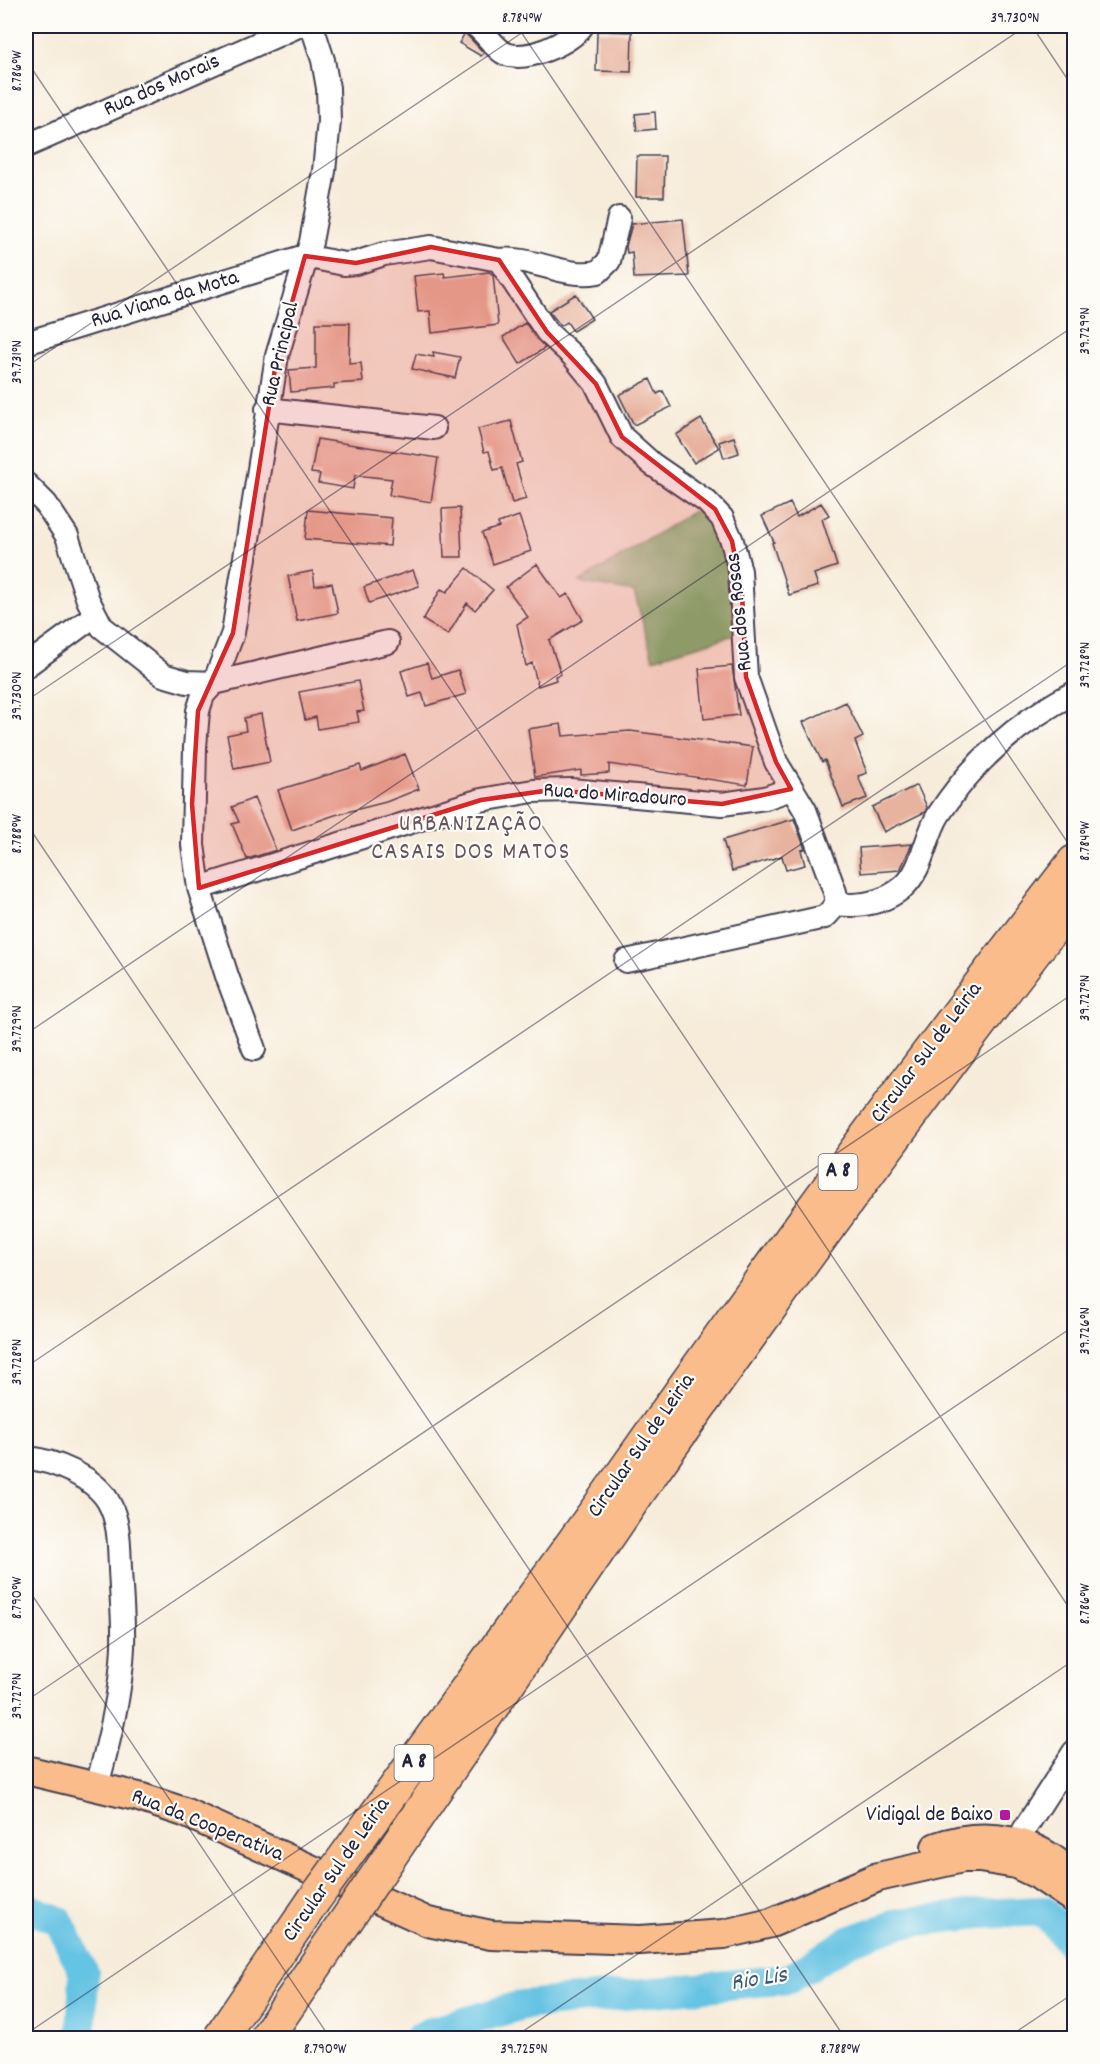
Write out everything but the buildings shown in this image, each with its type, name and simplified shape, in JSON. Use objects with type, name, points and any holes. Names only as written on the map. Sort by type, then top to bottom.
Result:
[{"type":"highway","name":"Circular Sul de Leiria","points":[[266,2038],[622,1495],[758,1282],[931,1046],[1074,862]]},
{"type":"highway","name":"Circular Sul de Leiria","points":[[220,2038],[314,1900],[622,1495],[778,1295],[956,1053],[1074,901]]},
{"type":"main road","name":"Rua da Cooperativa","points":[[26,1770],[97,1786],[184,1812],[415,1916],[456,1929],[516,1937],[610,1940],[689,1938],[749,1929],[792,1915],[878,1877],[963,1858],[1020,1855]]},
{"type":"main road","points":[[1020,1855],[1060,1865],[1074,1878]]},
{"type":"main road","points":[[1020,1855],[1037,1874],[1074,1899]]},
{"type":"street","name":"Rua dos Morais","points":[[26,146],[298,26]]},
{"type":"street","name":"Rua Principal","points":[[254,1049],[227,976],[199,888],[193,845],[195,747],[198,711],[203,695],[214,683],[233,633],[277,356],[311,242],[324,171],[329,121],[323,60],[312,26]]},
{"type":"street","points":[[476,26],[489,35],[503,53],[516,56],[558,45],[582,26]]},
{"type":"street","points":[[305,256],[344,264],[356,263],[384,254],[431,247],[499,260],[512,258],[576,273],[598,272],[609,261],[620,218]]},
{"type":"street","name":"Rua Viana da Mota","points":[[26,343],[305,256]]},
{"type":"street","name":"Rua dos Rosas","points":[[499,260],[547,332],[573,356],[596,384],[622,436],[652,464],[706,502],[722,518],[732,541],[740,571],[746,677],[776,762],[805,810],[837,904]]},
{"type":"street","points":[[267,410],[434,428]]},
{"type":"street","points":[[26,484],[46,504],[67,536],[94,616],[110,635],[163,675],[187,682],[214,683],[388,642]]},
{"type":"street","points":[[26,666],[94,616]]},
{"type":"street","points":[[626,961],[825,917],[837,904],[854,906],[878,902],[902,887],[911,877],[938,815],[976,766],[1012,731],[1074,693]]},
{"type":"street","name":"Rua do Miradouro","points":[[199,888],[481,800],[533,790],[571,790],[722,804],[765,798],[792,789]]},
{"type":"street","points":[[26,1458],[39,1459],[93,1484],[107,1499],[117,1526],[122,1666],[97,1786]]},
{"type":"street","points":[[1020,1855],[1024,1830],[1074,1752]]},
{"type":"street","points":[[1020,1855],[1037,1835],[1074,1779]]},
{"type":"highlighted area","points":[[431,247],[499,260],[547,332],[596,384],[622,437],[715,509],[732,541],[742,593],[746,677],[776,762],[791,789],[722,804],[551,790],[481,800],[199,888],[192,804],[198,711],[233,633],[277,356],[305,256],[356,263]]},
{"type":"green space","points":[[705,504],[722,526],[738,634],[653,659],[634,592],[579,582]]},
{"type":"waterway","name":"Rio Lis","points":[[26,1907],[59,1921],[84,1973],[81,2038]]},
{"type":"waterway","name":"Rio Lis","points":[[419,2038],[428,2033],[522,2005],[789,1979],[849,1941],[900,1923],[980,1914],[1044,1911],[1074,1948]]},
{"type":"place","name":"Vidigal de Baixo","points":[[1005,1815]]},
{"type":"district","name":"URBANIZAÇÃO CASAIS DOS MATOS","points":[[471,839]]}]
